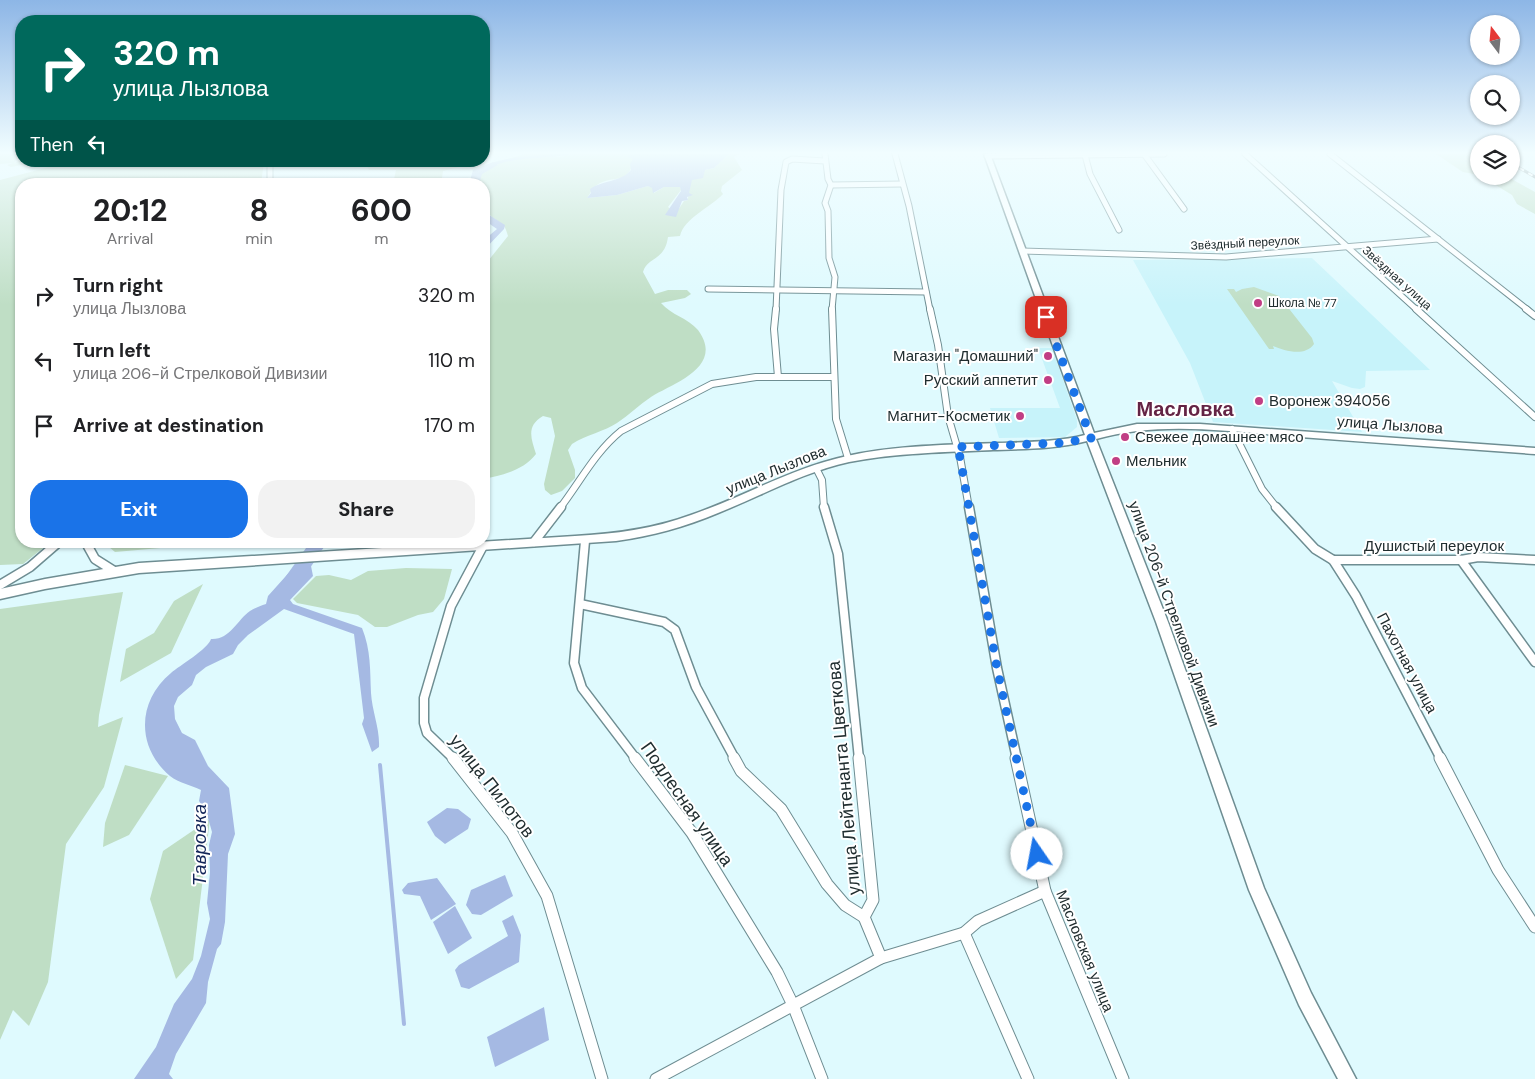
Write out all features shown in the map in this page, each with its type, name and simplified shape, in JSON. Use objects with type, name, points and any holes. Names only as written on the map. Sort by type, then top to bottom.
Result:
[{"type":"main road","name":"улица Лызлова","points":[[1091,438],[1107,431],[1133,428],[1232,429],[1535,451]]},
{"type":"street","points":[[778,377],[774,329],[778,290],[781,204]]},
{"type":"street","points":[[826,204],[829,258],[834,267],[836,290],[831,319],[836,419],[848,458]]},
{"type":"street","name":"Масловская улица","points":[[907,204],[919,249],[938,345],[944,395],[960,457],[997,668],[1045,891],[1123,1079]]},
{"type":"street","name":"улица 206-й Стрелковой Дивизии","points":[[1005,204],[1091,438],[1162,622],[1260,898],[1301,990],[1346,1079]]},
{"type":"street","points":[[1106,204],[1119,230]]},
{"type":"street","points":[[1181,204],[1184,209]]},
{"type":"street","name":"Звёздная улица","points":[[1301,204],[1535,417]]},
{"type":"street","points":[[1394,204],[1535,316]]},
{"type":"street","name":"Звёздный переулок","points":[[1022,251],[1202,257],[1438,239]]},
{"type":"street","points":[[708,289],[926,292]]},
{"type":"street","points":[[534,542],[567,499],[595,456],[609,439],[621,431],[712,384],[726,380],[778,377],[833,377]]},
{"type":"street","name":"Пахотная улица","points":[[1232,429],[1262,489],[1274,505],[1315,549],[1333,560],[1360,605],[1498,870],[1535,928]]},
{"type":"street","name":"улица Лызлова","points":[[490,545],[585,541],[645,533],[730,505],[816,468],[848,458],[956,447],[1062,443],[1091,438]]},
{"type":"street","name":"улица Лейтенанта Цветкова","points":[[816,468],[822,480],[823,503],[838,554],[873,900],[864,917]]},
{"type":"street","name":"Подлесная улица","points":[[585,541],[574,663],[582,688],[692,833],[776,972],[793,1005],[822,1079]]},
{"type":"street","points":[[0,585],[30,567],[52,548]]},
{"type":"street","points":[[89,548],[95,560],[114,571]]},
{"type":"street","name":"улица Лызлова","points":[[0,594],[114,571],[452,548]]},
{"type":"street","name":"улица Пилотов","points":[[482,548],[451,606],[424,698],[424,724],[427,733],[452,757],[512,833],[547,896],[602,1079]]},
{"type":"street","name":"Душистый переулок","points":[[1333,560],[1461,560],[1478,558],[1535,560]]},
{"type":"street","points":[[1461,560],[1535,662]]},
{"type":"street","points":[[580,604],[664,622],[675,630],[696,687],[741,771],[781,809],[800,843],[827,884],[845,905],[864,917],[881,958]]},
{"type":"street","points":[[656,1079],[881,958],[964,933],[978,921],[1045,891]]},
{"type":"street","points":[[964,933],[1028,1079]]},
{"type":"shaded area","points":[[672,204],[681,204],[676,217],[665,215]]},
{"type":"shaded area","points":[[490,216],[505,225],[504,229],[490,244],[490,235],[497,229],[490,224]]},
{"type":"shaded area","name":"Школа № 77","points":[[1312,258],[1430,370],[1366,371],[1365,387],[1360,389],[1332,381],[1362,432],[1213,422],[1190,363],[1133,260]]},
{"type":"shaded area","points":[[1038,348],[1052,348],[1077,420],[1077,427],[1065,437],[999,438],[990,408],[1060,408]]},
{"type":"shaded area","points":[[311,566],[313,576],[290,600],[293,604],[362,628],[369,652],[372,700],[379,747],[372,752],[362,724],[364,718],[354,634],[284,609],[248,635],[238,645],[233,654],[206,667],[196,675],[192,685],[178,697],[174,706],[175,719],[182,733],[195,740],[208,766],[229,788],[235,834],[228,854],[225,922],[221,944],[217,949],[208,982],[206,1003],[176,1054],[169,1074],[173,1079],[134,1079],[156,1047],[174,1004],[192,979],[201,956],[210,919],[207,903],[210,872],[209,845],[212,832],[206,811],[199,801],[201,790],[170,776],[159,764],[151,752],[146,738],[147,710],[160,684],[171,673],[199,652],[211,639],[228,633],[250,611],[266,604],[268,596],[294,567]]},
{"type":"shaded area","points":[[447,808],[458,809],[471,819],[468,829],[445,844],[435,836],[427,822]]},
{"type":"shaded area","points":[[505,875],[513,896],[481,915],[472,914],[466,905],[471,890]]},
{"type":"shaded area","points":[[437,878],[456,904],[431,920],[420,896],[404,894],[402,890],[408,883]]},
{"type":"shaded area","points":[[455,906],[472,938],[448,954],[433,922]]},
{"type":"shaded area","points":[[513,915],[521,935],[519,962],[469,989],[461,987],[455,970],[459,965],[508,936],[502,921]]},
{"type":"shaded area","points":[[544,1007],[549,1040],[495,1067],[487,1037]]},
{"type":"green space","points":[[0,204],[15,204],[15,548],[43,548],[23,564],[0,565]]},
{"type":"green space","points":[[490,204],[670,204],[668,207],[676,213],[682,204],[711,204],[692,218],[680,236],[668,237],[660,255],[645,267],[643,272],[655,294],[668,290],[687,290],[691,294],[685,298],[661,303],[698,330],[705,343],[705,354],[701,364],[693,372],[651,397],[617,423],[572,444],[568,450],[575,470],[575,478],[562,491],[551,495],[545,490],[544,484],[555,436],[551,418],[543,416],[532,428],[531,433],[536,454],[531,460],[513,471],[490,478],[490,258],[508,236],[503,225],[490,215]]},
{"type":"green space","points":[[1518,204],[1535,204],[1535,214]]},
{"type":"green space","points":[[1254,287],[1279,296],[1312,338],[1314,344],[1310,348],[1300,352],[1283,350],[1273,346],[1274,349],[1269,349],[1227,289],[1234,289],[1236,292]]},
{"type":"green space","points":[[110,548],[160,548],[115,552]]},
{"type":"green space","points":[[406,568],[452,569],[444,599],[433,612],[418,615],[387,627],[375,627],[358,615],[297,603],[293,599],[316,576],[329,575],[351,580],[368,571]]},
{"type":"green space","points":[[203,584],[171,653],[120,682],[126,649],[154,633],[174,601]]},
{"type":"green space","points":[[123,592],[98,727],[123,717],[104,787],[66,844],[48,982],[29,1026],[13,1010],[0,1040],[0,609]]},
{"type":"green space","points":[[125,765],[168,776],[129,835],[103,847],[105,823]]},
{"type":"green space","points":[[210,819],[193,960],[176,979],[150,899],[163,851]]},
{"type":"waterway","name":"Тавровка","points":[[290,584],[315,548]]},
{"type":"waterway","points":[[380,765],[404,1024]]},
{"type":"place","name":"Школа № 77","points":[[1258,303]]},
{"type":"place","name":"Магазин \"Домашний\"","points":[[1048,356]]},
{"type":"place","name":"Русский аппетит","points":[[1048,380]]},
{"type":"place","name":"Воронеж 394056","points":[[1259,401]]},
{"type":"place","name":"Магнит-Косметик","points":[[1020,416]]},
{"type":"place","name":"Свежее домашнее мясо","points":[[1125,437]]},
{"type":"place","name":"Мельник","points":[[1116,461]]},
{"type":"district","name":"Масловка","points":[[1185,409]]},
{"type":"route","points":[[1037,854],[997,668],[960,457],[956,447],[1062,443],[1091,438],[1046,317]]}]
